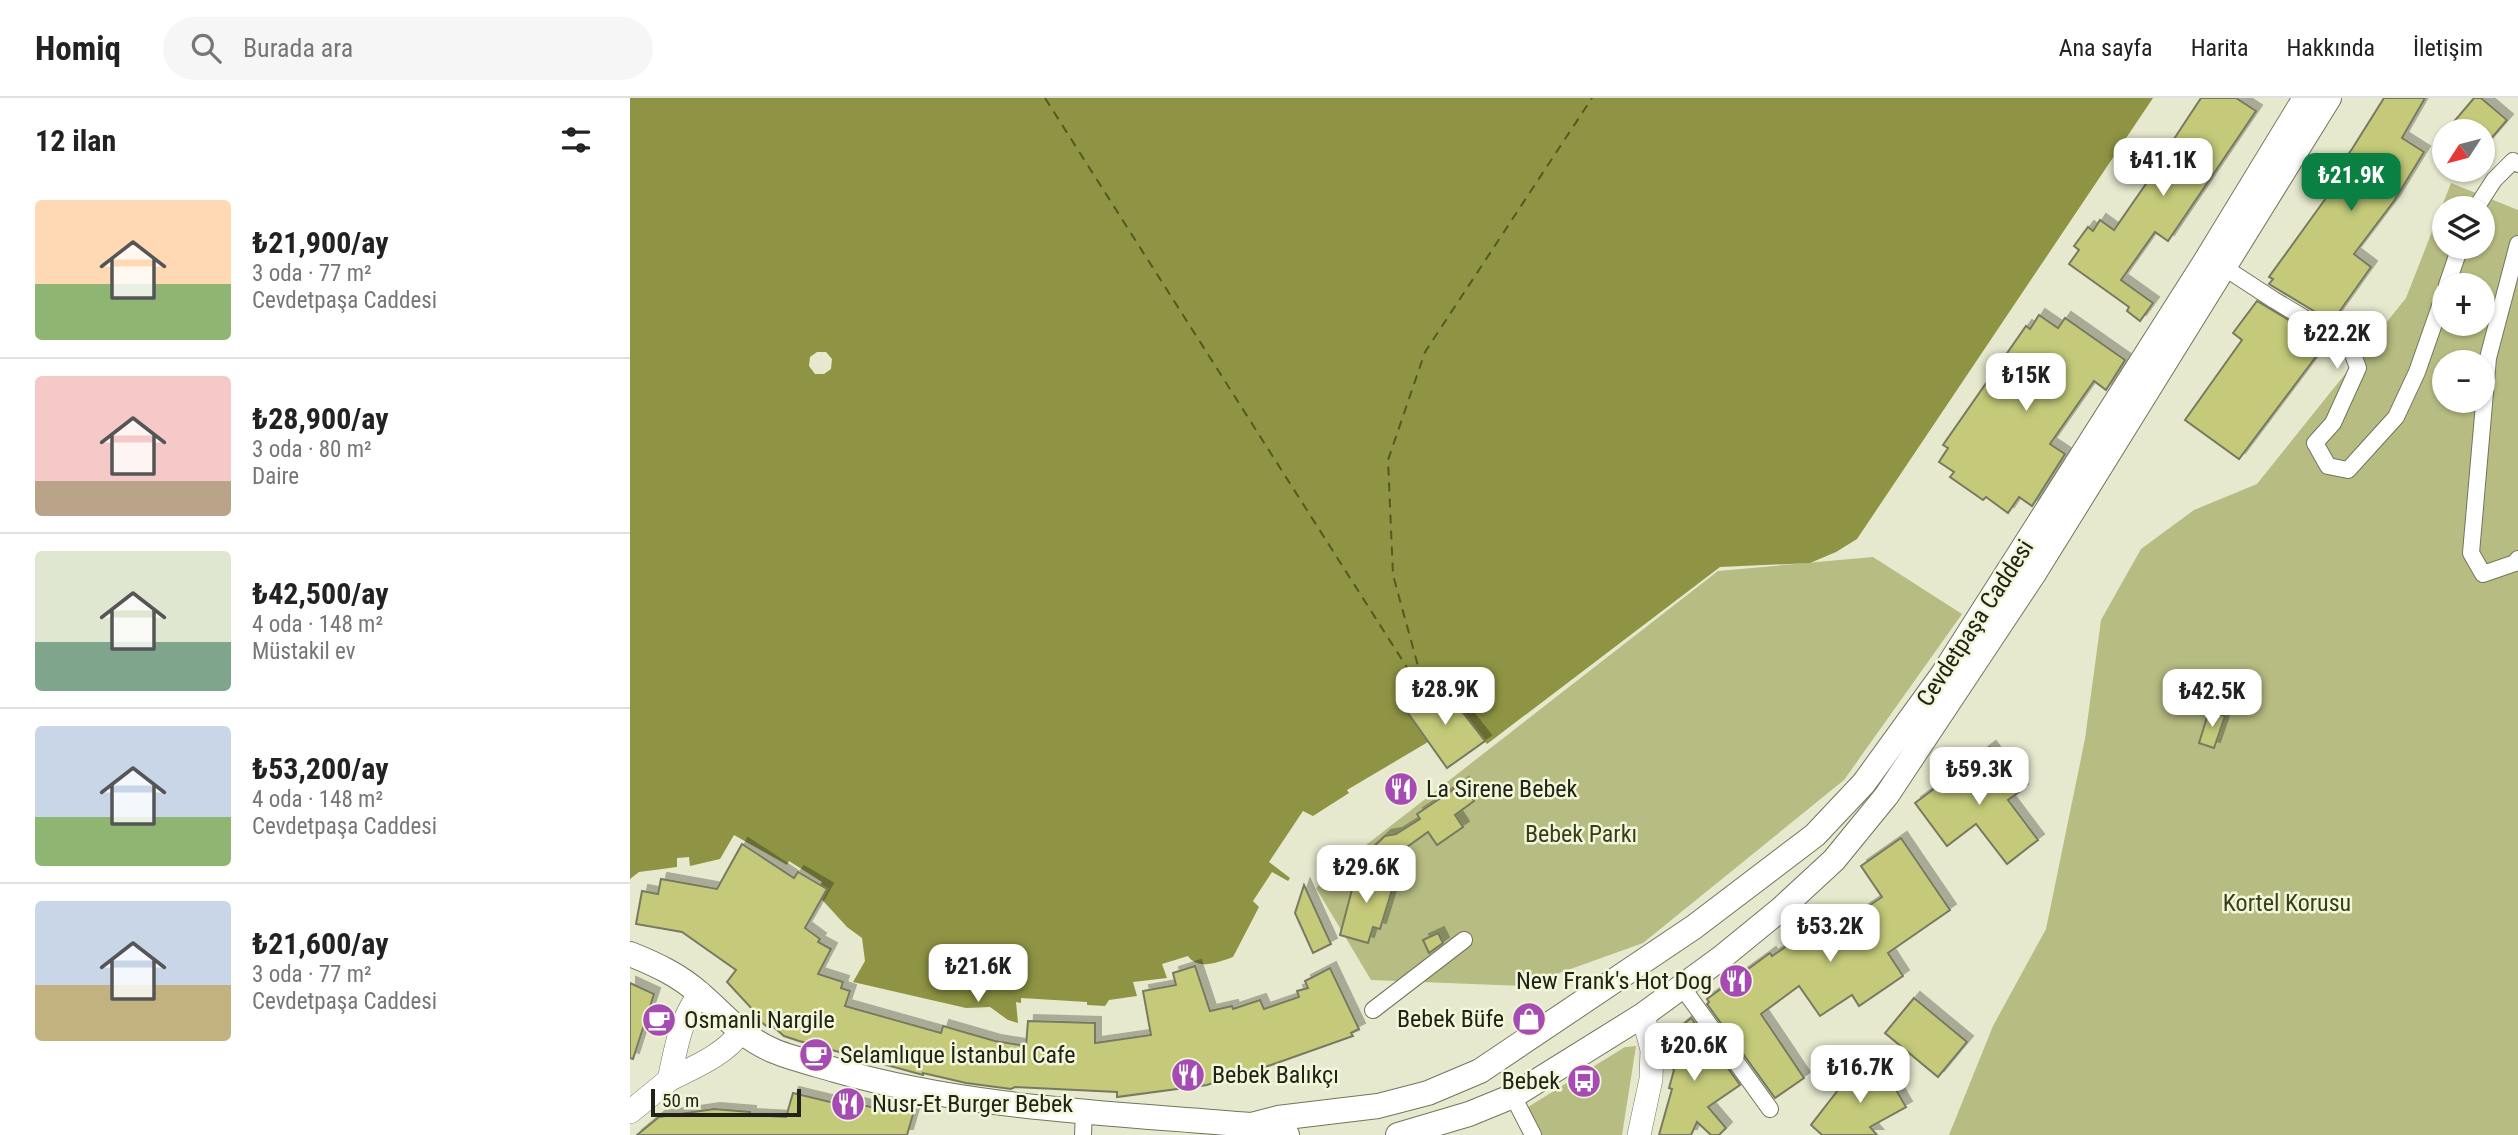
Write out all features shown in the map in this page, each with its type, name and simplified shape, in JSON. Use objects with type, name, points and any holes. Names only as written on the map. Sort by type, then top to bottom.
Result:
[{"type":"main road","name":"Cevdetpaşa Caddesi","points":[[1251,1130],[1279,1118],[1378,1106],[1428,1093],[1480,1071],[1694,927],[1815,835],[1864,783],[1895,744],[2050,507],[2305,98]]},
{"type":"main road","name":"Cevdetpaşa Caddesi","points":[[1398,1135],[1438,1130],[1520,1091],[1643,1015],[1721,958],[1819,875],[1858,832],[1887,795],[2035,572],[2329,98]]},
{"type":"main road","points":[[1694,927],[1714,940],[1721,958]]},
{"type":"main road","name":"Cevdetpaşa Caddesi","points":[[630,954],[665,970],[699,993],[740,1033],[774,1051],[887,1085],[1084,1123],[1251,1130],[1287,1135]]},
{"type":"main road","points":[[1617,978],[1627,986],[1643,1015]]},
{"type":"main road","points":[[1507,1054],[1505,1067],[1520,1091]]},
{"type":"main road","points":[[1428,1093],[1438,1130]]},
{"type":"street","points":[[2484,196],[2494,180],[2513,161],[2518,164]]},
{"type":"street","points":[[2518,243],[2488,358],[2471,553],[2483,574],[2515,563],[2518,559]]},
{"type":"street","points":[[2225,268],[2351,349],[2358,368],[2333,423],[2315,443],[2328,466],[2348,470],[2396,416],[2417,372],[2432,329]]},
{"type":"street","points":[[1373,1010],[1464,940]]},
{"type":"street","points":[[1682,987],[1770,1110]]},
{"type":"street","points":[[669,1080],[677,1036],[685,1013],[699,993]]},
{"type":"street","points":[[1639,1135],[1651,1079],[1653,1050],[1643,1015]]},
{"type":"street","points":[[630,1112],[669,1080],[732,1044],[740,1033]]},
{"type":"street","points":[[1520,1091],[1533,1135]]},
{"type":"green space","name":"Kortel Korusu","points":[[2451,183],[2483,196],[2446,196]]},
{"type":"green space","name":"Kortel Korusu","points":[[2495,201],[2518,210],[2518,1135],[1949,1135],[1993,1026],[2046,929],[2085,739],[2101,620],[2141,549],[2194,510],[2257,484],[2406,298],[2432,232],[2432,259],[2495,259]]},
{"type":"green space","name":"Bebek Parkı","points":[[1873,557],[1962,614],[1844,780],[1643,943],[1523,986],[1371,980],[1316,888],[1352,856],[1718,571]]},
{"type":"green space","points":[[1636,1046],[1622,1135],[1542,1135],[1528,1107],[1625,1047]]},
{"type":"shaded area","points":[[630,98],[2153,98],[1857,539],[1810,563],[1720,567],[1487,744],[1445,690],[1404,707],[1428,742],[1347,790],[1349,793],[1313,816],[1303,811],[1269,862],[1290,878],[1288,881],[1272,872],[1253,901],[1259,907],[1233,957],[1203,964],[1192,961],[1188,956],[1162,964],[1167,978],[1133,982],[1137,996],[1109,1000],[1105,1006],[1087,1005],[1087,1002],[1021,998],[1021,1003],[1016,1002],[1018,1023],[1008,1020],[990,1007],[966,1008],[853,982],[865,961],[862,938],[847,927],[815,892],[822,882],[789,861],[787,865],[734,835],[720,859],[690,866],[689,857],[677,858],[677,867],[639,872],[630,879]],"holes":[[[817,352],[826,352],[832,359],[831,369],[824,374],[815,374],[809,366],[810,357]]]},
{"type":"building","points":[[2201,98],[2236,98],[2256,111],[2168,241],[2155,232],[2121,280],[2153,303],[2140,321],[2127,311],[2129,307],[2069,264],[2079,250],[2074,246],[2088,227],[2093,231],[2100,220],[2114,230],[2168,152],[2166,151]]},
{"type":"building","points":[[2384,98],[2425,98],[2402,138],[2424,152],[2394,201],[2354,254],[2371,267],[2332,322],[2269,284],[2273,279],[2269,277],[2326,198],[2320,193]]},
{"type":"building","points":[[2474,98],[2481,98],[2507,120],[2496,133],[2496,119],[2456,119]]},
{"type":"building","points":[[2257,301],[2320,339],[2315,346],[2321,350],[2239,459],[2185,420],[2242,340],[2233,333]]},
{"type":"building","points":[[2039,315],[2058,328],[2065,318],[2125,360],[2106,390],[2094,381],[2050,444],[2065,454],[2032,506],[2019,497],[2008,513],[1986,497],[1983,500],[1950,477],[1954,472],[1939,462],[1948,448],[1943,445],[2026,326],[2030,329]]},
{"type":"building","points":[[1445,690],[1485,741],[1447,768],[1403,706]]},
{"type":"building","points":[[2209,711],[2225,716],[2214,748],[2199,743]]},
{"type":"building","points":[[1990,747],[2022,790],[2008,800],[2038,840],[2007,864],[1976,824],[1947,846],[1915,803]]},
{"type":"building","points":[[1463,783],[1474,801],[1455,815],[1463,827],[1437,845],[1428,832],[1400,852],[1406,861],[1384,875],[1369,851],[1385,836],[1396,834],[1420,819],[1417,814]]},
{"type":"building","points":[[1901,838],[1950,910],[1888,953],[1903,976],[1859,1006],[1852,995],[1820,1016],[1799,986],[1761,1014],[1804,1078],[1775,1098],[1707,1004],[1707,999],[1770,953],[1772,956],[1794,941],[1809,946],[1882,897],[1861,866]]},
{"type":"building","points":[[742,844],[794,878],[798,872],[827,889],[805,928],[820,939],[818,942],[831,949],[818,974],[843,982],[841,988],[850,991],[845,1006],[941,1033],[943,1026],[995,1041],[1026,1046],[1028,1021],[1095,1023],[1095,1043],[1151,1035],[1143,991],[1176,985],[1173,973],[1195,966],[1210,1011],[1232,1006],[1233,1009],[1260,1000],[1264,1009],[1299,997],[1297,991],[1308,988],[1305,981],[1330,968],[1359,1029],[1351,1033],[1353,1036],[1254,1071],[1257,1078],[1228,1084],[1227,1078],[1207,1085],[1117,1097],[1117,1092],[1015,1087],[1011,1089],[966,1083],[923,1075],[799,1041],[784,1036],[769,1023],[766,1026],[752,1014],[754,1011],[727,982],[736,970],[682,932],[636,924],[642,891],[658,894],[661,879],[717,889]]},
{"type":"building","points":[[1345,866],[1395,880],[1380,929],[1373,927],[1368,943],[1340,935],[1354,882],[1357,884]]},
{"type":"building","points":[[1304,885],[1331,944],[1313,953],[1295,913]]},
{"type":"building","points":[[1438,933],[1443,943],[1429,953],[1423,940]]},
{"type":"building","points":[[630,983],[654,994],[633,1059],[630,1058]]},
{"type":"building","points":[[1914,998],[1967,1042],[1938,1077],[1885,1033]]},
{"type":"building","points":[[1691,1018],[1740,1085],[1708,1107],[1726,1128],[1719,1135],[1711,1135],[1697,1122],[1691,1135],[1659,1135],[1672,1089],[1669,1088],[1674,1070],[1666,1061],[1664,1041]]},
{"type":"building","points":[[1881,1064],[1906,1107],[1870,1127],[1877,1135],[1822,1135],[1811,1125],[1842,1085]]},
{"type":"building","points":[[793,1093],[847,1106],[848,1102],[885,1110],[886,1105],[914,1111],[907,1135],[637,1135],[659,1117],[714,1109],[786,1117]]},
{"type":"ferry route","points":[[1045,98],[1427,699]]},
{"type":"ferry route","points":[[1426,695],[1393,575],[1388,460],[1425,352],[1592,98]]},
{"type":"place","name":"La Sirene Bebek","points":[[1401,789]]},
{"type":"place","name":"New Frank's Hot Dog","points":[[1736,981]]},
{"type":"place","name":"Bebek Büfe","points":[[1529,1019]]},
{"type":"place","name":"Osmanli Nargile","points":[[659,1020]]},
{"type":"place","name":"Selamlıque İstanbul Cafe","points":[[816,1055]]},
{"type":"place","name":"Bebek Balıkçı","points":[[1188,1075]]},
{"type":"place","name":"Bebek","points":[[1584,1081]]},
{"type":"place","name":"Nusr-Et Burger Bebek","points":[[848,1104]]}]
